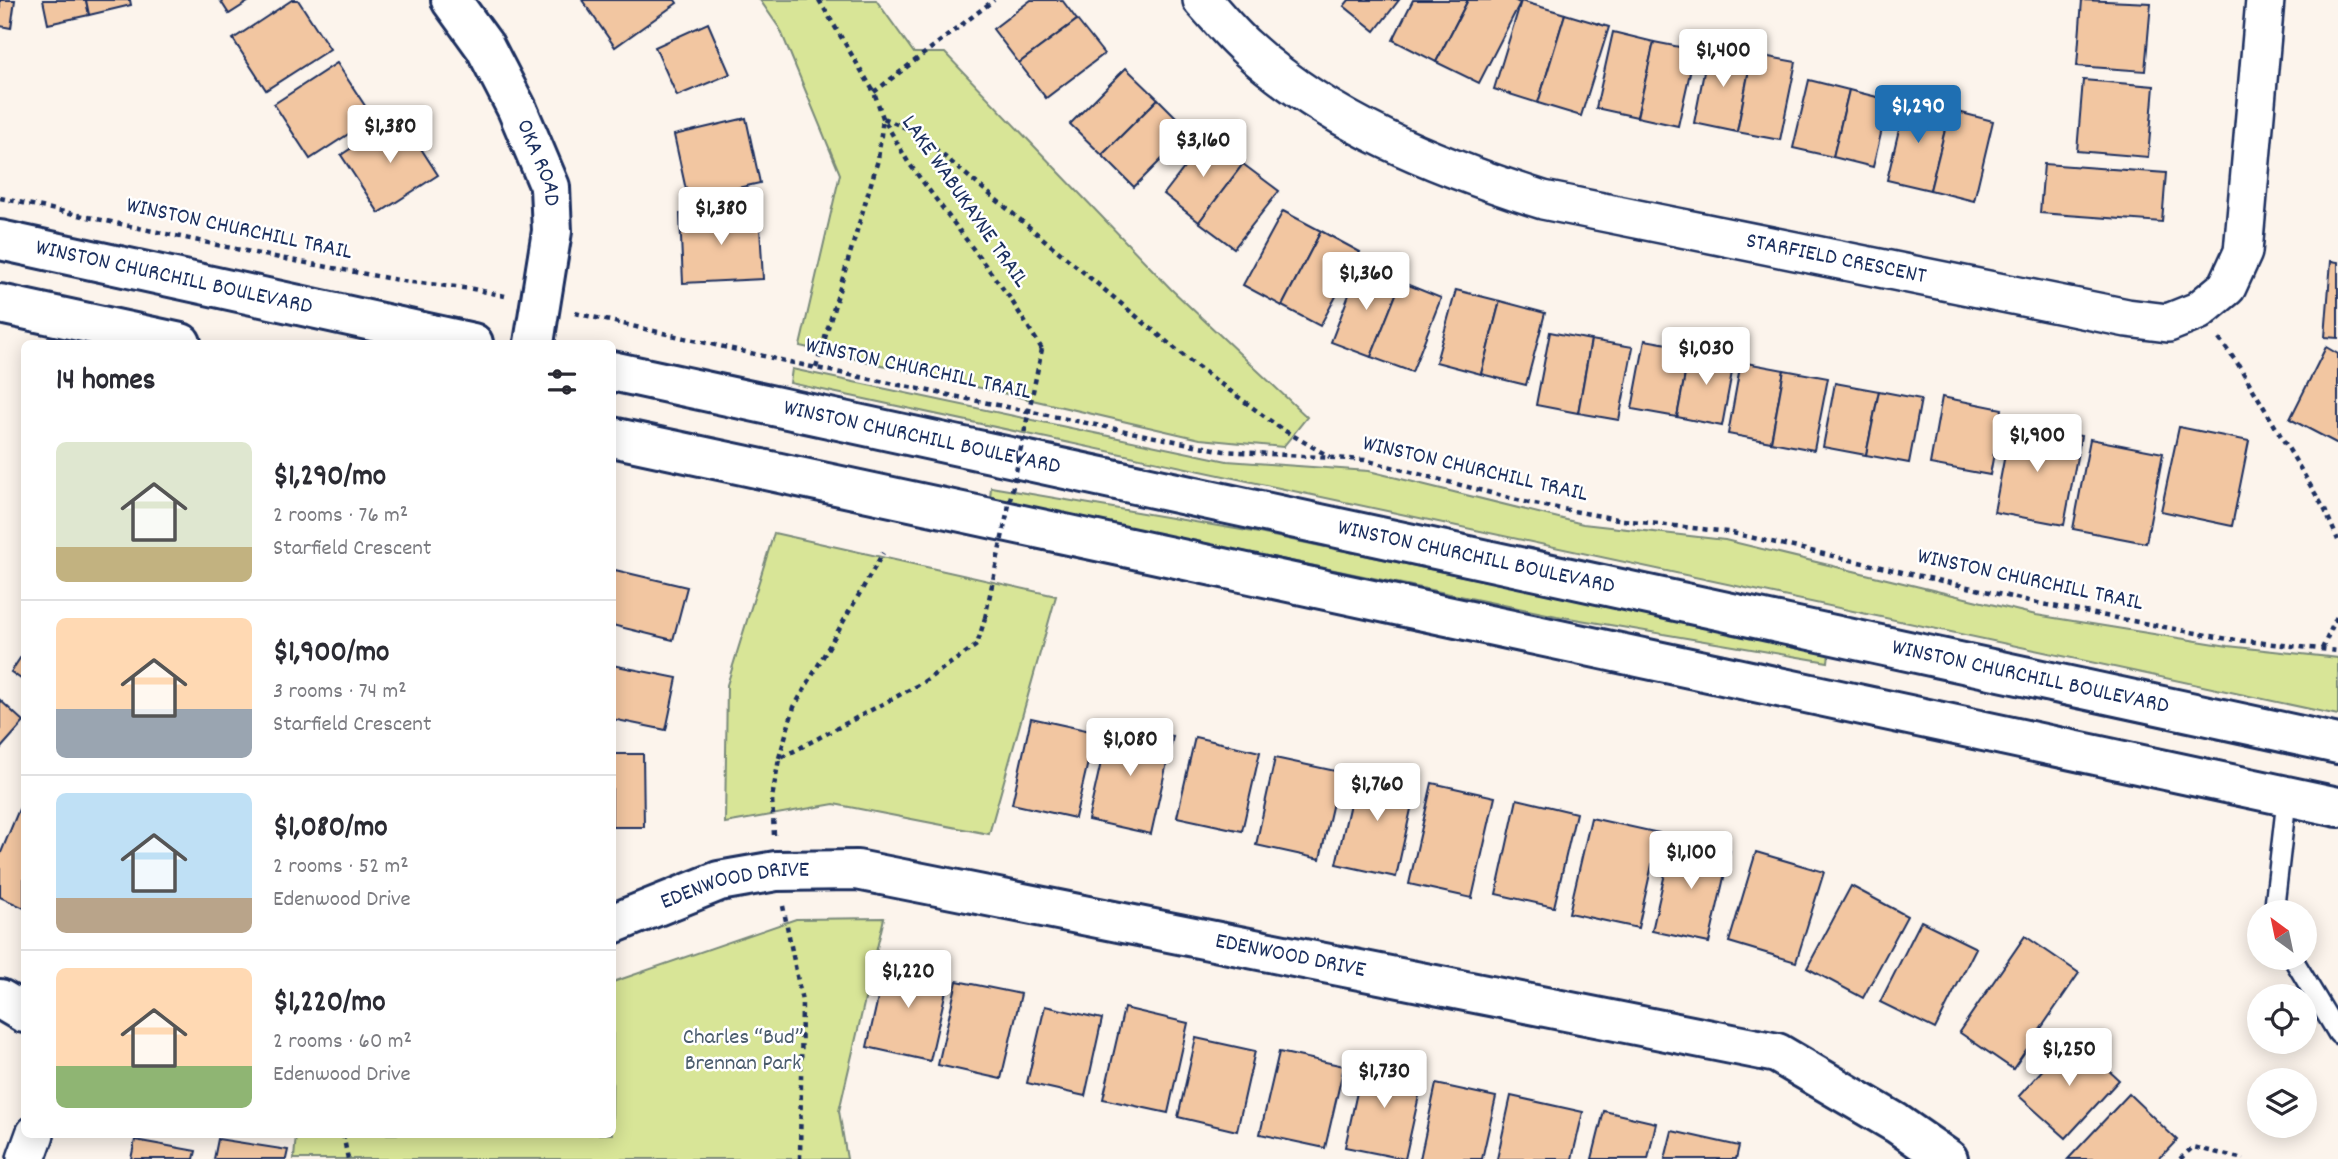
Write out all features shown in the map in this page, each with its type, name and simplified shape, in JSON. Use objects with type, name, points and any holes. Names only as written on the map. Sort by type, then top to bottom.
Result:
[{"type":"main road","name":"OKA ROAD","points":[[451,0],[485,47],[517,109],[550,187],[552,231],[534,340]]},
{"type":"main road","name":"WINSTON CHURCHILL BOULEVARD","points":[[0,240],[459,340]]},
{"type":"main road","points":[[0,304],[167,340]]},
{"type":"main road","name":"WINSTON CHURCHILL BOULEVARD","points":[[616,372],[2338,744]]},
{"type":"main road","points":[[616,438],[2338,807]]},
{"type":"main road","name":"EDENWOOD DRIVE","points":[[616,922],[719,881],[776,871],[857,870],[1777,1054],[1896,1123],[1948,1159]]},
{"type":"main road","points":[[0,999],[21,1011]]},
{"type":"street","name":"STARFIELD CRESCENT","points":[[1202,0],[1246,47],[1308,96],[1387,141],[1464,175],[1543,200],[2127,318],[2168,323],[2198,311],[2227,287],[2243,252],[2265,0]]},
{"type":"street","points":[[26,1159],[34,1138]]},
{"type":"lane","points":[[2275,900],[2287,796]]},
{"type":"lane","points":[[2300,970],[2338,1034]]},
{"type":"path","name":"LAKE WABUKAYNE TRAIL","points":[[819,0],[874,92],[884,118],[908,162],[1010,298],[1042,349],[985,618]]},
{"type":"path","points":[[874,92],[994,0]]},
{"type":"path","points":[[816,368],[878,160],[884,118],[915,132],[1190,361],[1280,428],[1330,458]]},
{"type":"path","name":"WINSTON CHURCHILL TRAIL","points":[[0,198],[264,255],[403,281],[473,289]]},
{"type":"path","points":[[2198,311],[2238,364],[2325,510],[2338,540]]},
{"type":"path","name":"WINSTON CHURCHILL TRAIL","points":[[606,320],[816,368],[1224,451],[1365,460],[1529,503],[1623,520],[1728,532],[2042,604],[2228,639],[2338,651]]},
{"type":"path","points":[[779,759],[794,707],[883,553]]},
{"type":"path","points":[[2322,649],[2338,614]]},
{"type":"path","points":[[344,1138],[348,1159]]},
{"type":"path","points":[[2180,1159],[2193,1147],[2244,1159]]},
{"type":"green space","points":[[760,0],[876,0],[914,53],[945,53],[1171,289],[1307,417],[1283,447],[1200,439],[800,346],[840,174],[780,29]]},
{"type":"green space","points":[[792,369],[1227,461],[1369,471],[1583,524],[1725,540],[2036,615],[2228,646],[2338,658],[2338,715],[790,383]]},
{"type":"green space","points":[[991,487],[1259,533],[1829,653],[1828,662],[1557,616],[990,499]]},
{"type":"green space","points":[[774,533],[1056,596],[989,834],[834,804],[725,823],[727,685]]},
{"type":"green space","name":"Charles “Bud” Brennan Park","points":[[884,918],[839,1111],[847,1159],[294,1159],[296,1138],[616,1138],[616,981],[796,919]]},
{"type":"building","points":[[0,0],[15,0],[11,28],[0,26]]},
{"type":"building","points":[[43,0],[86,0],[89,15],[48,24]]},
{"type":"building","points":[[86,0],[130,0],[131,5],[89,15]]},
{"type":"building","points":[[220,0],[251,0],[229,14]]},
{"type":"building","points":[[292,0],[298,0],[330,49],[266,90],[233,39]]},
{"type":"building","points":[[582,0],[675,0],[677,3],[615,47]]},
{"type":"building","points":[[1031,0],[1062,0],[1077,20],[1019,63],[993,29]]},
{"type":"building","points":[[1349,0],[1399,0],[1375,31],[1344,6]]},
{"type":"building","points":[[1413,0],[1468,0],[1436,62],[1393,40]]},
{"type":"building","points":[[1468,0],[1514,0],[1520,3],[1479,83],[1436,62]]},
{"type":"building","points":[[2082,0],[2151,3],[2145,71],[2077,66]]},
{"type":"building","points":[[1521,1],[1565,14],[1538,103],[1494,89]]},
{"type":"building","points":[[1565,14],[1609,27],[1581,116],[1538,103]]},
{"type":"building","points":[[1077,20],[1104,54],[1046,98],[1019,63]]},
{"type":"building","points":[[708,23],[730,74],[677,96],[655,47]]},
{"type":"building","points":[[1613,32],[1654,42],[1637,117],[1596,108]]},
{"type":"building","points":[[1654,42],[1695,50],[1678,126],[1637,117]]},
{"type":"building","points":[[1709,46],[1752,54],[1737,132],[1694,123]]},
{"type":"building","points":[[1752,54],[1796,62],[1780,140],[1737,132]]},
{"type":"building","points":[[337,63],[373,118],[310,159],[274,104]]},
{"type":"building","points":[[1126,68],[1158,99],[1102,155],[1070,124]]},
{"type":"building","points":[[1809,80],[1849,90],[1833,157],[1793,148]]},
{"type":"building","points":[[2083,80],[2154,86],[2148,157],[2077,151]]},
{"type":"building","points":[[1849,90],[1889,100],[1873,167],[1833,157]]},
{"type":"building","points":[[1158,99],[1190,131],[1134,187],[1102,155]]},
{"type":"building","points":[[1906,100],[1950,110],[1930,190],[1887,180]]},
{"type":"building","points":[[1950,110],[1993,121],[1974,201],[1930,190]]},
{"type":"building","points":[[400,116],[438,175],[379,213],[341,155]]},
{"type":"building","points":[[746,118],[760,183],[688,199],[674,135]]},
{"type":"building","points":[[1208,137],[1243,164],[1199,222],[1164,194]]},
{"type":"building","points":[[1243,164],[1279,191],[1234,248],[1199,222]]},
{"type":"building","points":[[2044,164],[2166,173],[2162,222],[2040,213]]},
{"type":"building","points":[[759,210],[763,279],[683,283],[680,214]]},
{"type":"building","points":[[1283,211],[1321,231],[1282,306],[1243,285]]},
{"type":"building","points":[[1321,231],[1360,252],[1320,326],[1282,306]]},
{"type":"building","points":[[2331,261],[2338,262],[2338,338],[2325,337]]},
{"type":"building","points":[[1360,266],[1401,282],[1371,357],[1331,342]]},
{"type":"building","points":[[1401,282],[1441,298],[1412,372],[1371,357]]},
{"type":"building","points":[[1456,290],[1500,301],[1481,374],[1436,362]]},
{"type":"building","points":[[1500,301],[1545,313],[1526,385],[1481,374]]},
{"type":"building","points":[[1550,332],[1591,340],[1578,413],[1536,405]]},
{"type":"building","points":[[1591,340],[1633,347],[1619,420],[1578,413]]},
{"type":"building","points":[[1645,340],[1690,348],[1677,417],[1632,409]]},
{"type":"building","points":[[2326,347],[2338,354],[2338,444],[2290,419]]},
{"type":"building","points":[[1690,348],[1735,356],[1722,426],[1677,417]]},
{"type":"building","points":[[1741,362],[1784,370],[1771,442],[1728,434]]},
{"type":"building","points":[[1784,370],[1828,378],[1814,450],[1771,442]]},
{"type":"building","points":[[1835,383],[1879,391],[1866,455],[1823,447]]},
{"type":"building","points":[[1879,391],[1921,399],[1909,463],[1866,455]]},
{"type":"building","points":[[1942,397],[2002,409],[1990,475],[1930,464]]},
{"type":"building","points":[[2011,423],[2081,436],[2064,525],[1994,512]]},
{"type":"building","points":[[2179,427],[2249,441],[2232,526],[2161,511]]},
{"type":"building","points":[[2090,439],[2163,453],[2146,543],[2073,529]]},
{"type":"building","points":[[616,570],[687,587],[673,640],[616,626]]},
{"type":"building","points":[[21,657],[21,679],[11,672]]},
{"type":"building","points":[[616,666],[677,678],[666,730],[616,720]]},
{"type":"building","points":[[0,700],[21,719],[21,725],[0,749]]},
{"type":"building","points":[[1031,718],[1095,732],[1075,818],[1012,804]]},
{"type":"building","points":[[1110,722],[1173,736],[1151,834],[1088,820]]},
{"type":"building","points":[[1195,737],[1260,752],[1242,831],[1177,817]]},
{"type":"building","points":[[616,754],[643,754],[644,827],[616,827]]},
{"type":"building","points":[[1275,758],[1340,772],[1320,859],[1256,845]]},
{"type":"building","points":[[1358,769],[1417,782],[1396,877],[1336,864]]},
{"type":"building","points":[[1432,783],[1495,797],[1472,898],[1409,884]]},
{"type":"building","points":[[1517,799],[1576,813],[1554,907],[1496,894]]},
{"type":"building","points":[[19,809],[21,810],[21,907],[0,897],[0,855]]},
{"type":"building","points":[[1591,818],[1659,833],[1638,928],[1569,913]]},
{"type":"building","points":[[1673,838],[1730,851],[1709,943],[1652,931]]},
{"type":"building","points":[[1756,852],[1824,872],[1796,962],[1729,942]]},
{"type":"building","points":[[1851,886],[1907,916],[1863,998],[1807,968]]},
{"type":"building","points":[[1921,921],[1976,948],[1935,1029],[1880,1002]]},
{"type":"building","points":[[2025,936],[2079,973],[2013,1069],[1959,1032]]},
{"type":"building","points":[[887,958],[950,973],[930,1061],[867,1047]]},
{"type":"building","points":[[957,981],[1021,994],[1001,1079],[938,1065]]},
{"type":"building","points":[[1045,1006],[1102,1019],[1085,1096],[1027,1083]]},
{"type":"building","points":[[1124,1008],[1188,1023],[1168,1113],[1103,1099]]},
{"type":"building","points":[[2072,1037],[2119,1080],[2066,1138],[2019,1096]]},
{"type":"building","points":[[1196,1038],[1255,1051],[1237,1131],[1178,1117]]},
{"type":"building","points":[[1279,1052],[1344,1066],[1325,1148],[1260,1134]]},
{"type":"building","points":[[1364,1060],[1424,1073],[1405,1159],[1345,1147]]},
{"type":"building","points":[[1436,1084],[1496,1097],[1482,1159],[1420,1159]]},
{"type":"building","points":[[2129,1094],[2177,1140],[2159,1159],[2068,1159]]},
{"type":"building","points":[[1511,1096],[1583,1112],[1572,1159],[1497,1159]]},
{"type":"building","points":[[1604,1111],[1656,1123],[1648,1159],[1592,1159]]},
{"type":"building","points":[[1672,1131],[1739,1146],[1736,1159],[1665,1159]]},
{"type":"building","points":[[218,1139],[288,1150],[286,1159],[214,1159]]},
{"type":"building","points":[[135,1140],[196,1151],[194,1159],[131,1159]]}]
